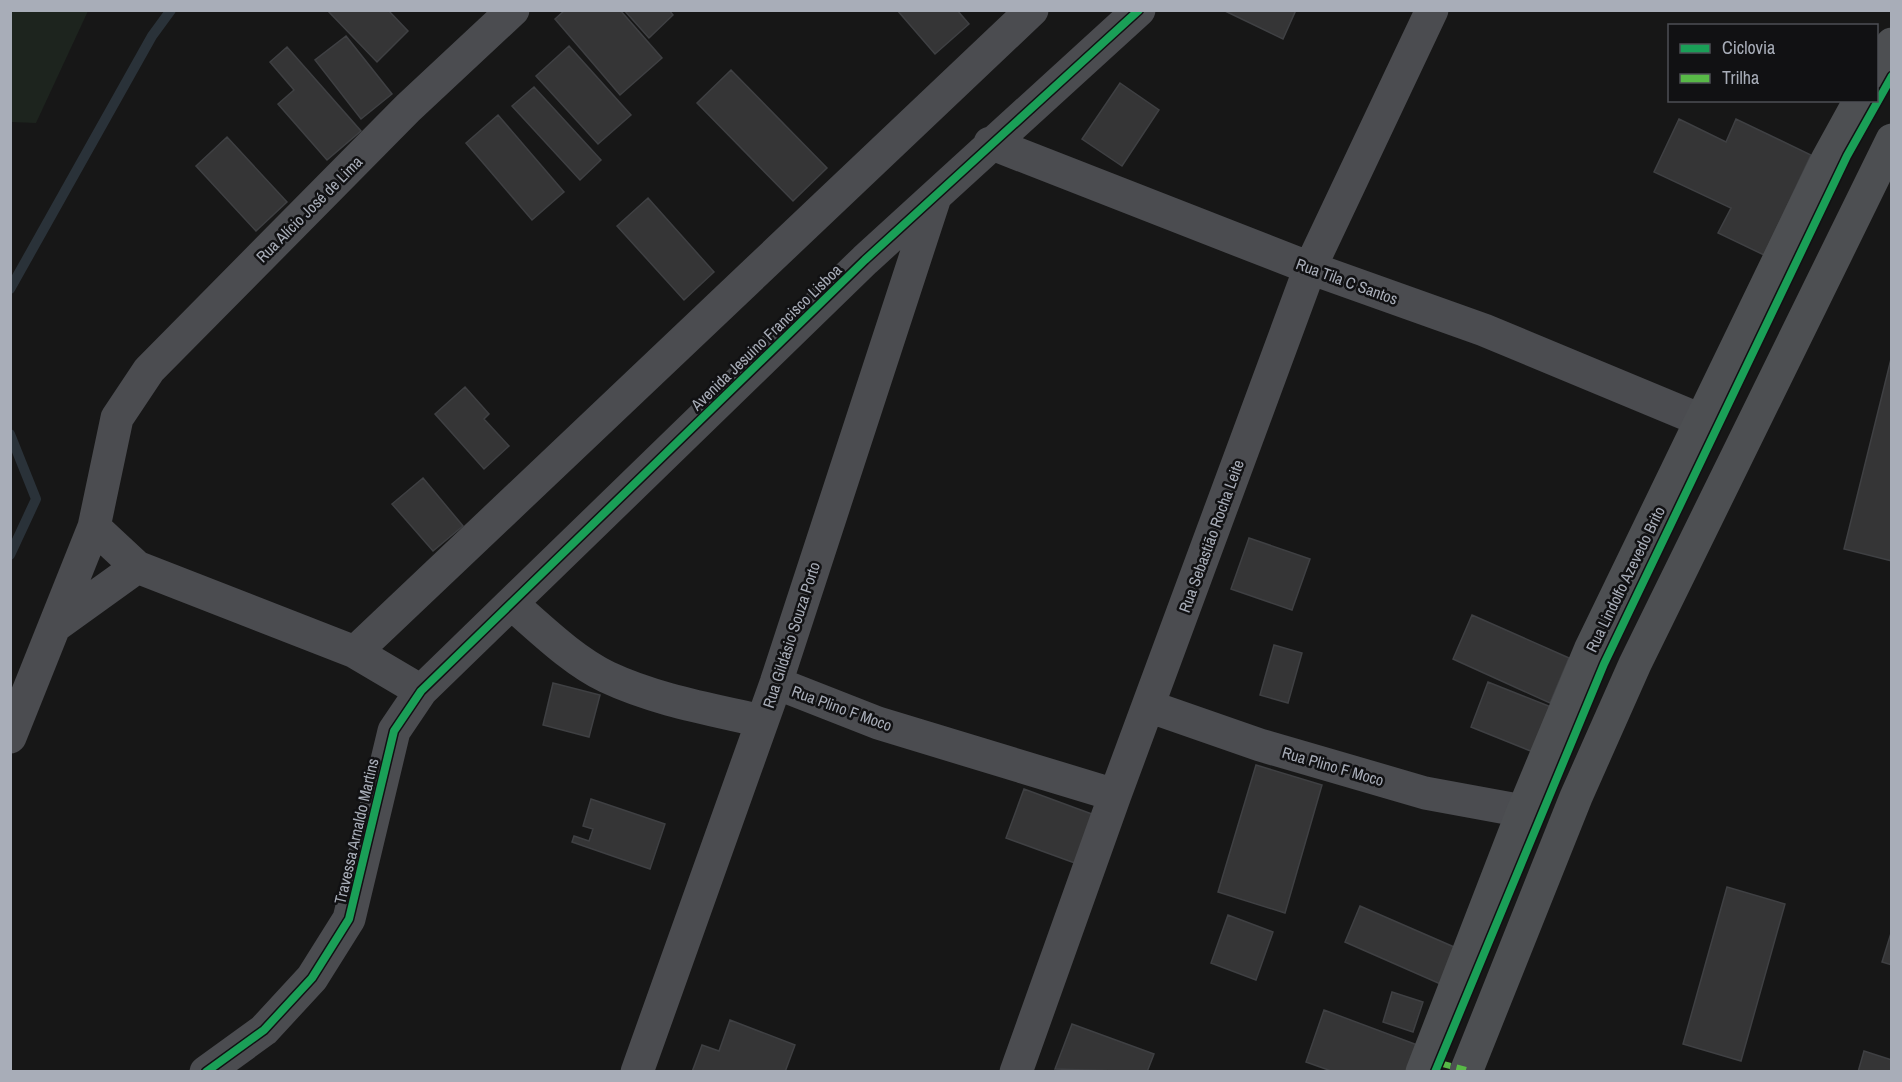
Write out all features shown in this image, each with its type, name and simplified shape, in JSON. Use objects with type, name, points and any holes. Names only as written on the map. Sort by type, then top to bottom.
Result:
[{"type":"main road","points":[[1878,68],[1892,44]]},
{"type":"main road","name":"Rua Lindolfo Azevedo Brito","points":[[1422,1071],[1538,773],[1590,650],[1703,421],[1827,160],[1859,102]]},
{"type":"main road","points":[[1466,1071],[1576,797],[1635,664],[1892,140]]},
{"type":"main road","points":[[1590,650],[1604,664],[1635,664]]},
{"type":"main road","points":[[1538,773],[1556,775],[1576,797]]},
{"type":"street","name":"Rua Alício José de Lima","points":[[94,527],[117,418],[148,370],[408,108],[513,10]]},
{"type":"street","points":[[355,652],[1032,10]]},
{"type":"street","name":"Avenida Jesuino Francisco Lisboa","points":[[421,691],[839,284],[990,143],[1139,10]]},
{"type":"street","name":"Rua Sebastião Rocha Leite","points":[[1016,1071],[1114,795],[1310,268],[1432,10]]},
{"type":"street","name":"Rua Tila C Santos","points":[[990,143],[1310,268],[1484,330],[1703,421]]},
{"type":"street","name":"Rua Gildásio Souza Porto","points":[[637,1071],[776,683],[936,195]]},
{"type":"street","points":[[10,737],[94,527],[136,567],[355,652],[421,691]]},
{"type":"street","points":[[55,626],[136,567]]},
{"type":"street","points":[[512,604],[556,642],[605,676],[650,695],[762,721]]},
{"type":"street","name":"Rua Plino F Moco","points":[[776,683],[878,723],[1114,795]]},
{"type":"street","name":"Travessa Arnaldo Martins","points":[[206,1071],[264,1030],[312,978],[349,919],[394,731],[421,691]]},
{"type":"street","name":"Rua Plino F Moco","points":[[1148,706],[1260,745],[1425,793],[1523,811]]},
{"type":"shaded area","points":[[11,10],[88,11],[36,123],[11,122]]},
{"type":"building","points":[[327,10],[388,10],[408,31],[377,62]]},
{"type":"building","points":[[565,10],[620,10],[662,58],[620,95],[555,19]]},
{"type":"building","points":[[624,10],[669,10],[673,15],[649,38]]},
{"type":"building","points":[[897,10],[957,10],[969,24],[935,54]]},
{"type":"building","points":[[1223,10],[1296,10],[1283,39]]},
{"type":"building","points":[[346,36],[392,94],[361,119],[315,60]]},
{"type":"building","points":[[569,46],[631,115],[598,144],[536,76]]},
{"type":"building","points":[[287,47],[361,131],[327,160],[278,104],[294,90],[270,62]]},
{"type":"building","points":[[731,70],[827,168],[793,201],[697,103]]},
{"type":"building","points":[[1120,83],[1159,110],[1122,166],[1082,139]]},
{"type":"building","points":[[534,87],[601,160],[580,180],[512,106]]},
{"type":"building","points":[[498,115],[564,192],[532,220],[466,143]]},
{"type":"building","points":[[1679,119],[1726,142],[1736,119],[1811,155],[1764,255],[1718,233],[1731,208],[1654,172]]},
{"type":"building","points":[[227,137],[287,202],[256,231],[196,166]]},
{"type":"building","points":[[648,198],[714,272],[684,300],[617,226]]},
{"type":"building","points":[[1892,355],[1892,561],[1844,549]]},
{"type":"building","points":[[465,387],[489,414],[484,419],[509,446],[484,469],[435,414]]},
{"type":"building","points":[[423,478],[463,526],[433,551],[392,504]]},
{"type":"building","points":[[1249,538],[1310,559],[1292,610],[1231,589]]},
{"type":"building","points":[[1472,615],[1569,658],[1550,703],[1453,659]]},
{"type":"building","points":[[1274,645],[1302,653],[1288,703],[1260,695]]},
{"type":"building","points":[[1488,682],[1551,707],[1533,752],[1471,727]]},
{"type":"building","points":[[553,683],[600,695],[589,737],[543,725]]},
{"type":"building","points":[[1256,765],[1322,785],[1285,913],[1218,892]]},
{"type":"building","points":[[1024,789],[1100,817],[1083,866],[1006,838]]},
{"type":"building","points":[[591,799],[665,824],[650,869],[572,842],[574,836],[589,841],[593,829],[583,826]]},
{"type":"building","points":[[1727,887],[1785,904],[1741,1061],[1683,1044]]},
{"type":"building","points":[[1360,906],[1461,950],[1445,986],[1345,942]]},
{"type":"building","points":[[1228,915],[1273,932],[1256,980],[1211,963]]},
{"type":"building","points":[[1892,930],[1892,965],[1882,962]]},
{"type":"building","points":[[1392,992],[1423,1002],[1413,1032],[1383,1022]]},
{"type":"building","points":[[1324,1010],[1420,1046],[1411,1072],[1334,1072],[1306,1062]]},
{"type":"building","points":[[730,1020],[795,1045],[785,1072],[692,1072],[702,1045],[719,1051]]},
{"type":"building","points":[[1072,1024],[1154,1054],[1147,1072],[1055,1069]]},
{"type":"building","points":[[1864,1051],[1892,1060],[1892,1072],[1858,1072]]},
{"type":"waterway","points":[[10,289],[152,36],[171,10]]},
{"type":"waterway","points":[[10,434],[36,499],[10,555]]},
{"type":"marked path","points":[[1439,1063],[1466,1070]]},
{"type":"cycle path","points":[[206,1072],[264,1030],[312,978],[349,919],[394,731],[421,691],[865,260],[1139,10]]},
{"type":"cycle path","points":[[1878,101],[1892,76]]},
{"type":"cycle path","points":[[1435,1072],[1604,664],[1847,156],[1877,102]]}]
